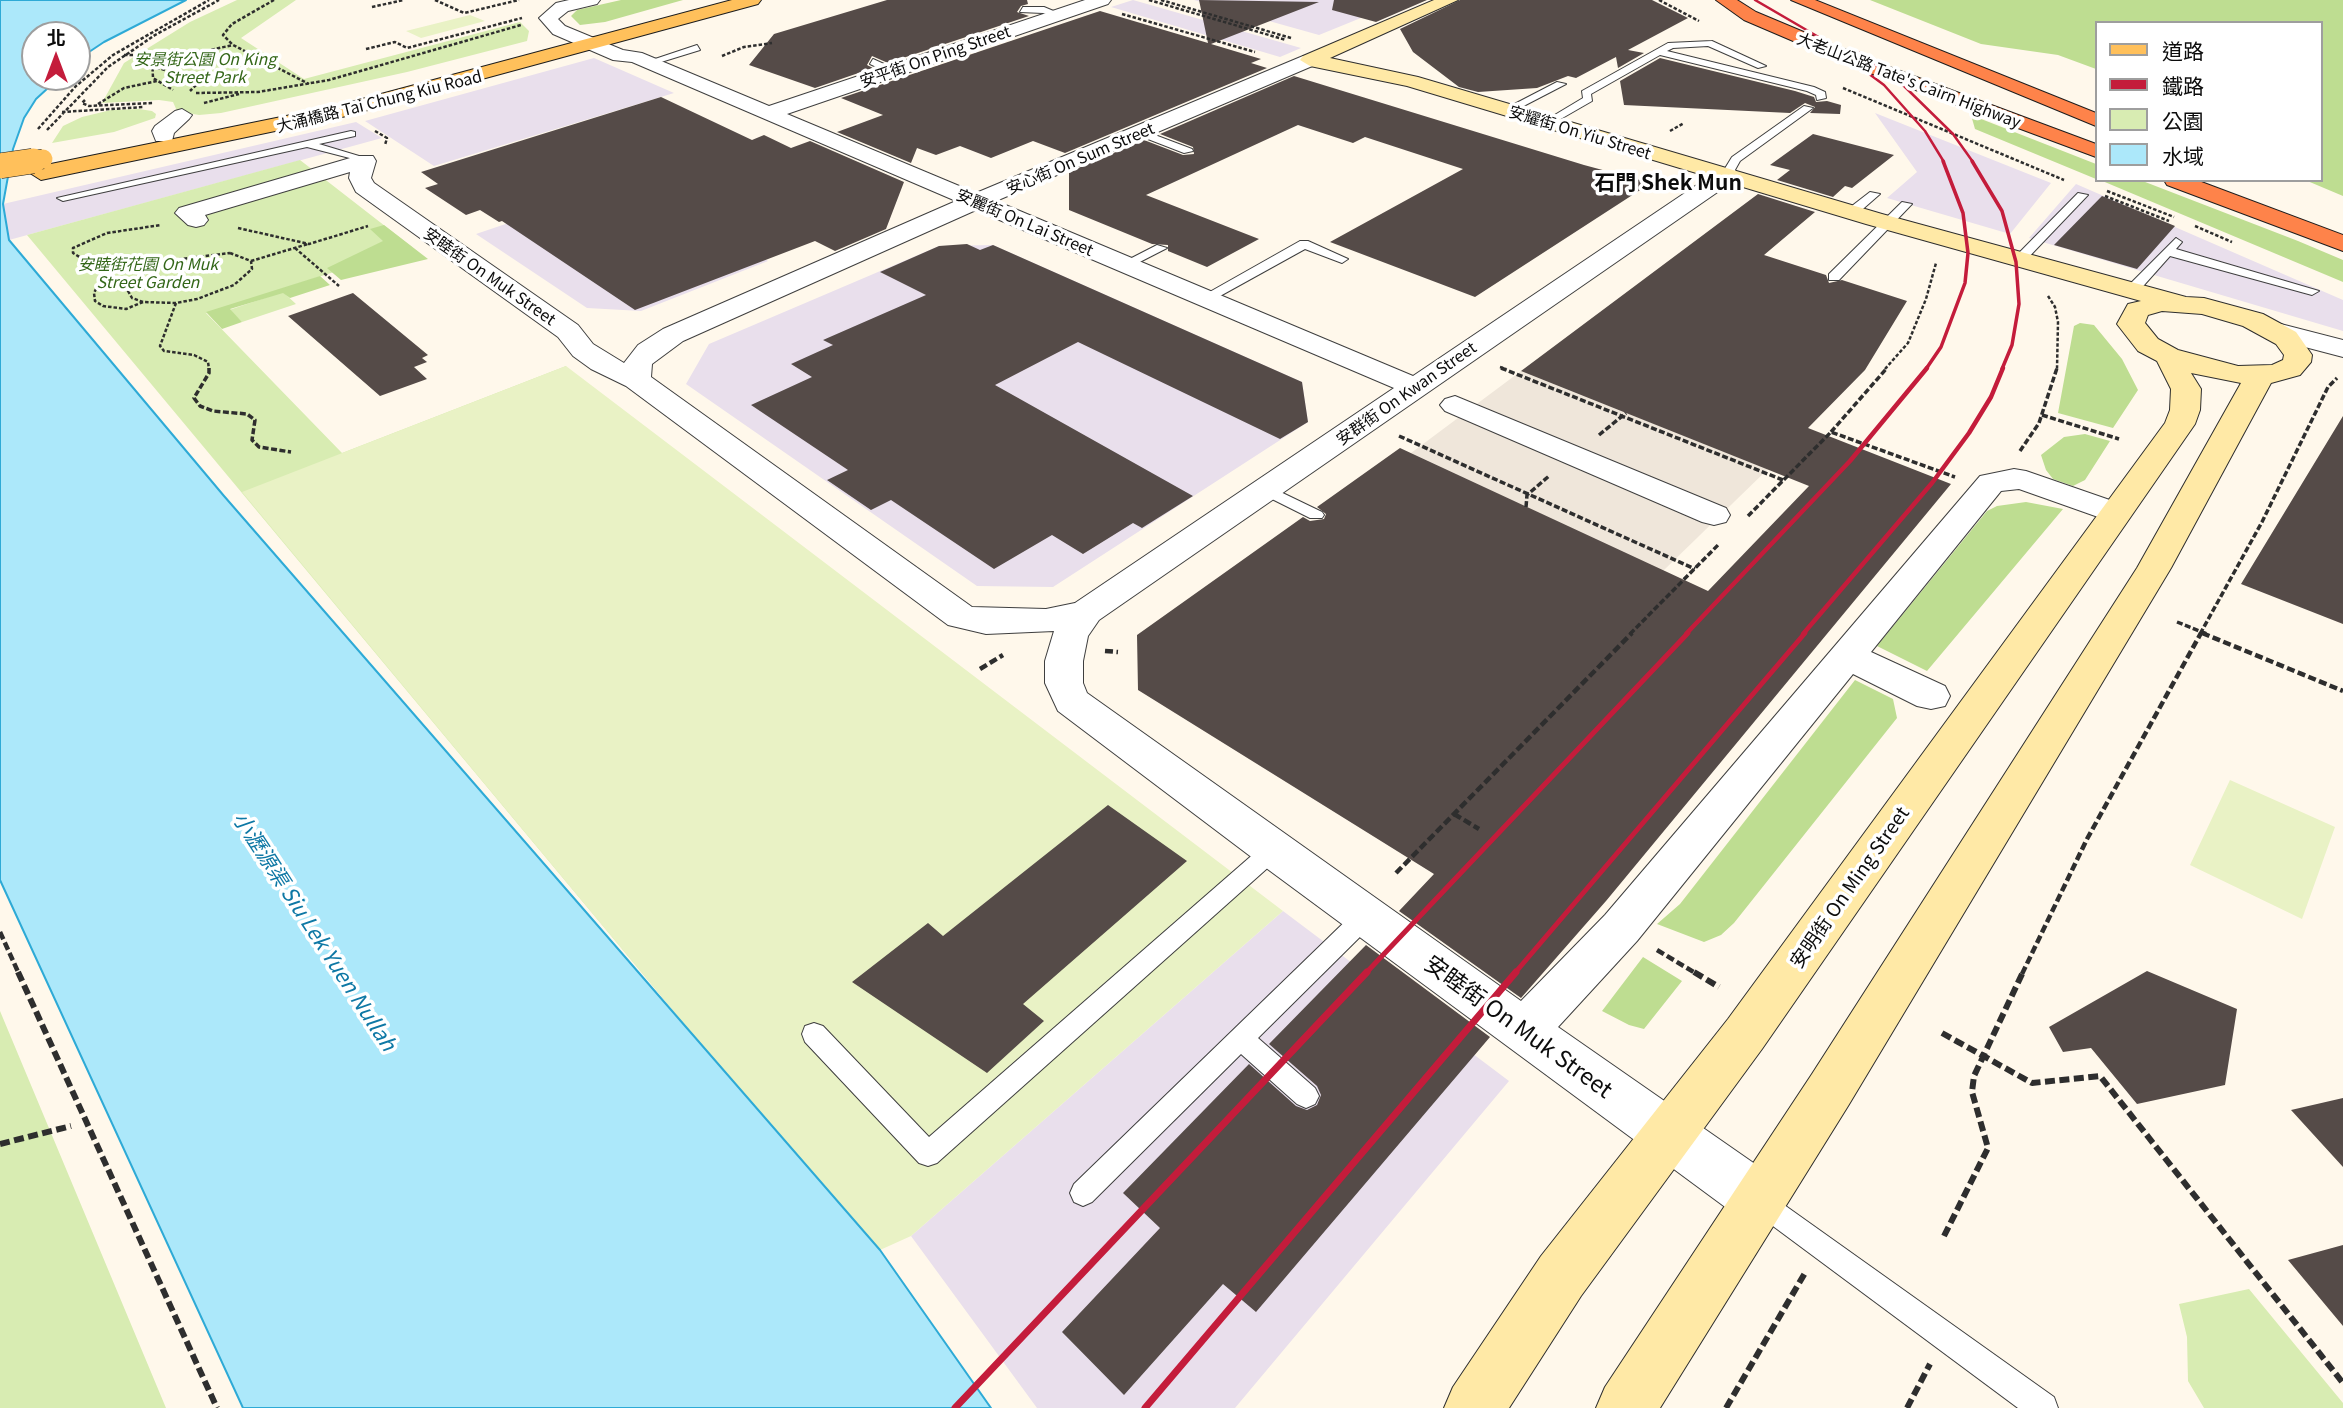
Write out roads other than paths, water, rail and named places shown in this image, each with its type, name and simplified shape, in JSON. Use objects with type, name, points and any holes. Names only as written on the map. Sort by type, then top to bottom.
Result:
[{"type":"highway","points":[[1708,0],[1750,16]]},
{"type":"highway","name":"大老山公路 Tate's Cairn Highway","points":[[1725,0],[1750,16],[1892,75],[2094,150]]},
{"type":"highway","name":"大老山公路 Tate's Cairn Highway","points":[[1800,0],[2094,119]]},
{"type":"highway","points":[[1807,0],[1828,12]]},
{"type":"highway","points":[[2180,182],[2343,244]]},
{"type":"main road","name":"大涌橋路 Tai Chung Kiu Road","points":[[0,180],[42,166],[164,136],[591,41],[711,0]]},
{"type":"main road","name":"大涌橋路 Tai Chung Kiu Road","points":[[0,166],[42,166],[281,125],[752,0]]},
{"type":"street","points":[[590,0],[562,7],[548,18],[555,27],[591,41]]},
{"type":"street","name":"安心街 On Sum Street","points":[[636,380],[638,362],[648,351],[673,335],[977,201],[1449,0]]},
{"type":"street","name":"安平街 On Ping Street","points":[[769,113],[1096,2]]},
{"type":"street","name":"安耀街 On Yiu Street","points":[[1379,31],[1372,45],[1378,60],[1411,81]]},
{"type":"street","name":"安麗街 On Lai Street","points":[[591,41],[620,57],[642,60],[1415,387]]},
{"type":"street","name":"安耀街 On Yiu Street","points":[[1310,60],[1411,81],[1889,223],[2021,259],[2132,303]]},
{"type":"street","points":[[164,136],[163,131],[182,116]]},
{"type":"street","points":[[196,220],[187,214],[365,161]]},
{"type":"street","name":"安睦街 On Muk Street","points":[[365,161],[360,178],[364,187],[568,331],[583,350],[607,367],[636,380]]},
{"type":"street","name":"安群街 On Kwan Street","points":[[1086,612],[1727,175]]},
{"type":"street","name":"安耀街 On Yiu Street","points":[[1991,251],[2078,286],[2132,303]]},
{"type":"street","points":[[2132,303],[2148,306],[2179,303],[2229,311],[2273,330],[2343,349]]},
{"type":"street","name":"安明街 On Ming Street","points":[[2132,303],[2131,324],[2136,333],[2148,345],[2168,356],[2214,371],[2275,372]]},
{"type":"street","points":[[1626,1408],[2275,372],[2297,362],[2298,355],[2286,338],[2273,330]]},
{"type":"street","name":"安心街 On Sum Street","points":[[568,331],[621,339],[673,335]]},
{"type":"street","name":"安明街 On Ming Street","points":[[1474,1408],[1562,1276],[1745,1034],[2180,424],[2185,410],[2186,389],[2168,356]]},
{"type":"street","points":[[2275,372],[2307,362],[2343,362]]},
{"type":"street","points":[[636,380],[961,617],[986,622],[1046,621],[1086,612]]},
{"type":"street","points":[[1455,405],[1718,529]]},
{"type":"street","points":[[1525,1029],[1621,928],[1848,656],[2000,484],[2115,513]]},
{"type":"street","name":"安睦街 On Muk Street","points":[[1086,612],[1070,635],[1064,661],[1064,682],[1072,701],[1273,850],[1759,1199]]},
{"type":"street","points":[[1848,656],[1931,696]]},
{"type":"lane","points":[[1023,10],[1044,10],[1059,15]]},
{"type":"lane","points":[[1548,122],[1588,99],[1586,93],[1658,52],[1681,43],[1709,43],[1761,66]]},
{"type":"lane","points":[[642,60],[697,48]]},
{"type":"lane","points":[[1658,52],[1810,89],[1821,94],[1821,98]]},
{"type":"lane","points":[[873,62],[892,71]]},
{"type":"lane","points":[[1508,110],[1560,84]]},
{"type":"lane","points":[[1727,175],[1736,159],[1808,108]]},
{"type":"lane","points":[[1139,132],[1188,151]]},
{"type":"lane","points":[[63,198],[310,146],[351,134]]},
{"type":"lane","points":[[310,146],[365,161]]},
{"type":"lane","points":[[1852,212],[1874,194]]},
{"type":"lane","points":[[2021,259],[2082,195]]},
{"type":"lane","points":[[1834,278],[1906,204]]},
{"type":"lane","points":[[2061,216],[2077,221]]},
{"type":"lane","points":[[1206,298],[1304,244],[1342,259]]},
{"type":"lane","points":[[2132,303],[2169,246],[2312,290]]},
{"type":"lane","points":[[1126,264],[1161,248]]},
{"type":"lane","points":[[1266,490],[1315,515]]},
{"type":"lane","points":[[814,1034],[928,1154],[1273,850]]},
{"type":"lane","points":[[1083,1193],[1366,916]]},
{"type":"lane","points":[[1241,1039],[1306,1096]]},
{"type":"lane","name":"安睦街 On Muk Street","points":[[1759,1199],[2043,1408]]},
{"type":"water","name":"小瀝源渠 Siu Lek Yuen Nullah","points":[[0,0],[186,0],[91,51],[91,21],[21,21],[21,91],[45,91],[24,118],[13,149],[3,204],[9,240],[224,496],[880,1250],[991,1408],[243,1408],[0,880]]},
{"type":"railway","points":[[1755,0],[1822,39],[1884,85],[1925,131],[1944,162]]},
{"type":"railway","points":[[1858,52],[1904,86],[1953,134],[1973,162]]},
{"type":"railway","points":[[1926,369],[1941,347],[1965,283],[1968,253],[1963,213],[1943,161]]},
{"type":"railway","points":[[1972,161],[2002,211],[2016,262],[2019,304],[2012,345],[2002,369]]},
{"type":"railway","points":[[1686,634],[1850,461],[1927,368]]},
{"type":"railway","points":[[1803,634],[1932,483],[1969,433],[1991,397],[2003,368]]},
{"type":"railway","points":[[1365,974],[1688,633]]},
{"type":"railway","points":[[1514,974],[1805,633]]},
{"type":"railway","points":[[955,1408],[1367,972]]},
{"type":"railway","points":[[1145,1408],[1516,972]]},
{"type":"district","name":"石門 Shek Mun","points":[[1668,182]]},
{"type":"park label","name":"安景街公園 On King Street Park","points":[[205,68]]},
{"type":"park label","name":"安睦街花園 On Muk Street Garden","points":[[148,273]]}]
